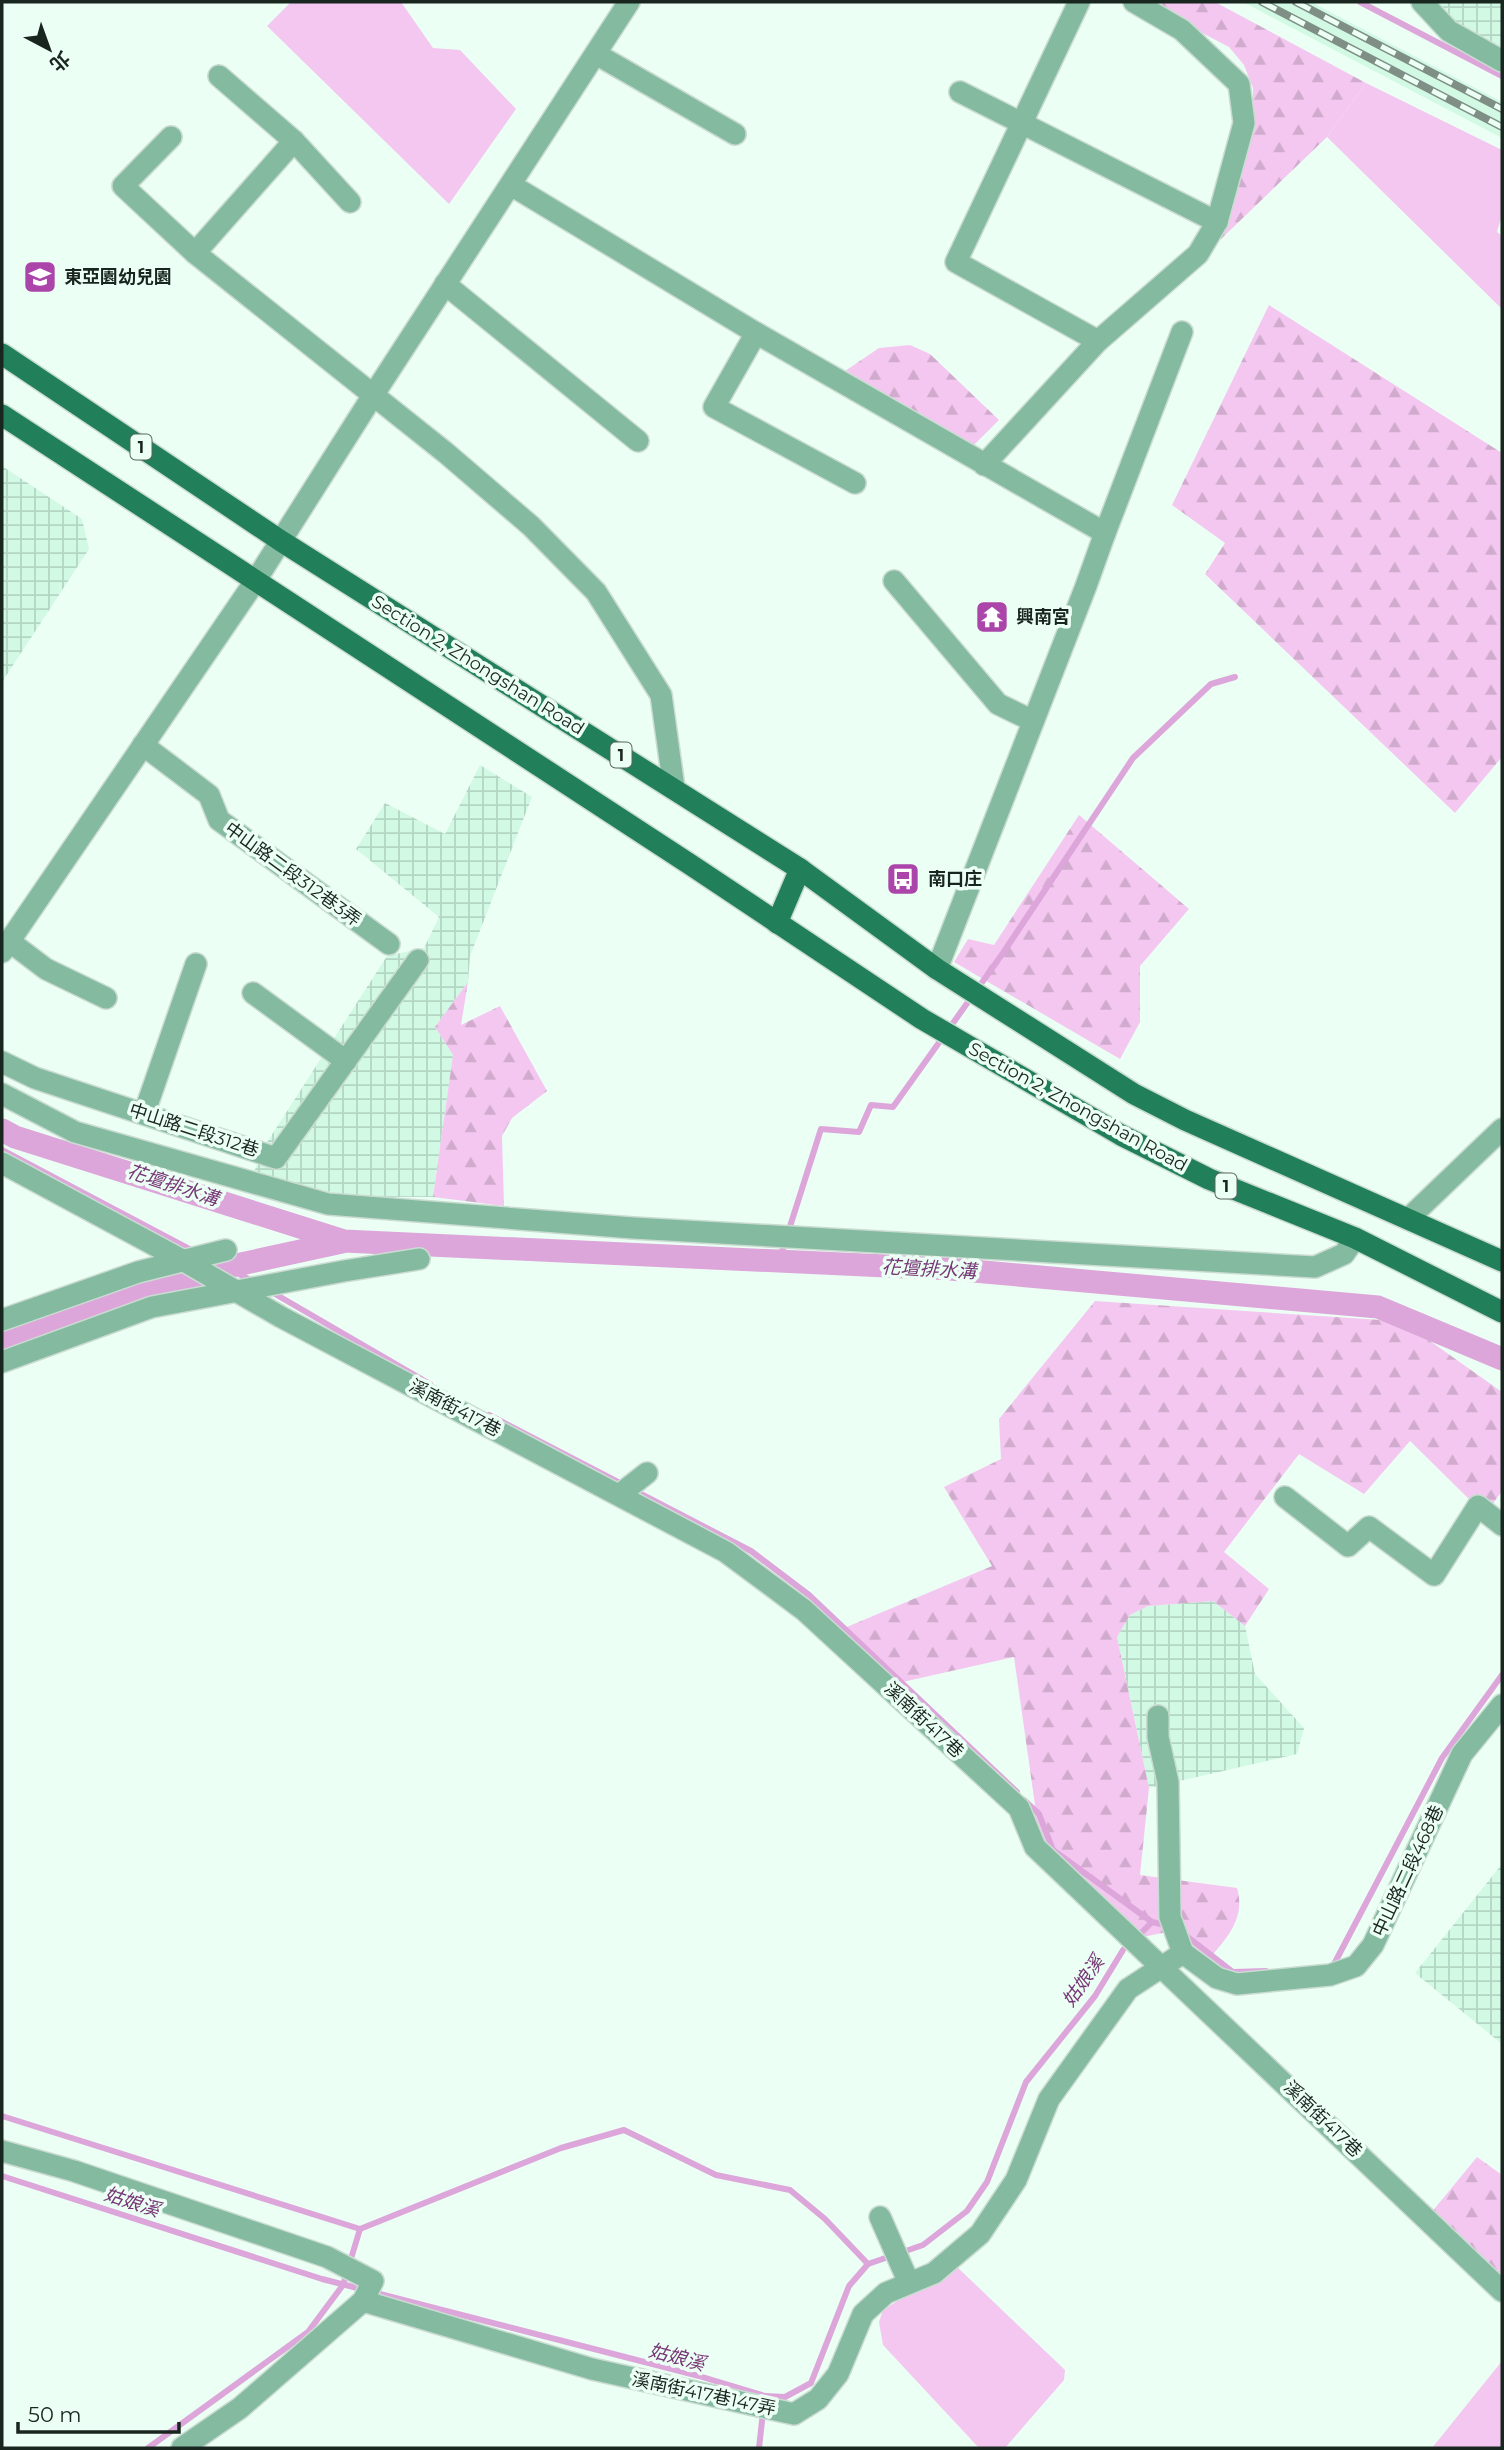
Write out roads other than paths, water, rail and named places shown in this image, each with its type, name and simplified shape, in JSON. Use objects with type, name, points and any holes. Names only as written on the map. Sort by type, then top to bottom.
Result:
[{"type":"main road","name":"Section 2, Zhongshan Road","points":[[2,354],[281,541],[800,869],[945,974]]},
{"type":"main road","name":"1","points":[[2,415],[777,923]]},
{"type":"main road","points":[[777,923],[800,869]]},
{"type":"main road","name":"Section 2, Zhongshan Road","points":[[777,923],[922,1019],[1121,1135],[1209,1179],[1355,1238],[1502,1312]]},
{"type":"main road","name":"1","points":[[945,974],[1134,1094],[1175,1115],[1502,1261]]},
{"type":"street","points":[[106,998],[6,947],[256,580],[629,2]]},
{"type":"street","points":[[1079,2],[956,262],[1098,341]]},
{"type":"street","points":[[984,465],[1098,341],[1198,254],[1217,222],[1244,123],[1239,84],[1182,30],[1134,2]]},
{"type":"street","points":[[1422,2],[1449,31],[1502,61]]},
{"type":"street","points":[[596,54],[734,134]]},
{"type":"street","points":[[219,76],[294,141],[350,202]]},
{"type":"street","points":[[960,92],[1217,222]]},
{"type":"street","points":[[171,137],[124,187],[195,253],[372,397],[446,453],[531,526],[596,593],[661,695],[674,788]]},
{"type":"street","points":[[195,253],[294,141]]},
{"type":"street","points":[[510,185],[756,333],[1105,533]]},
{"type":"street","points":[[445,284],[638,441]]},
{"type":"street","points":[[945,974],[1033,721],[1182,332]]},
{"type":"street","points":[[756,333],[714,407],[855,483]]},
{"type":"street","points":[[894,581],[998,704],[1033,721]]},
{"type":"street","name":"中山路二段312巷3弄","points":[[143,746],[209,795],[219,820],[389,944]]},
{"type":"street","name":"中山路二段312巷","points":[[2,1062],[35,1079],[276,1158],[418,960]]},
{"type":"street","points":[[144,1114],[196,964]]},
{"type":"street","points":[[253,993],[346,1061]]},
{"type":"street","points":[[2,1094],[75,1132],[328,1204],[633,1228],[1315,1267],[1344,1254],[1355,1238]]},
{"type":"street","points":[[1408,1219],[1502,1129]]},
{"type":"street","name":"溪南街417巷","points":[[2,1163],[184,1261],[281,1317],[726,1552],[804,1609],[1019,1808],[1035,1847],[1502,2291]]},
{"type":"street","points":[[2,1320],[138,1272],[226,1250]]},
{"type":"street","points":[[2,1362],[152,1307],[419,1259]]},
{"type":"street","points":[[619,1495],[647,1472]]},
{"type":"street","points":[[1286,1497],[1348,1546],[1370,1527],[1434,1575],[1478,1506],[1502,1525]]},
{"type":"street","name":"中山路二段468巷","points":[[1183,1953],[1217,1979],[1237,1984],[1331,1975],[1356,1966],[1373,1945],[1462,1754],[1502,1705]]},
{"type":"street","points":[[1158,1716],[1158,1737],[1168,1782],[1170,1917],[1183,1953],[1162,1968]]},
{"type":"street","name":"溪南街417巷147弄","points":[[363,2301],[593,2369],[794,2414],[818,2399],[838,2374],[863,2314],[886,2293],[934,2273],[980,2234],[1016,2179],[1049,2099],[1128,1989],[1162,1968]]},
{"type":"street","points":[[2,2151],[74,2171],[327,2257],[373,2281],[363,2301],[240,2408],[182,2448]]},
{"type":"street","points":[[880,2217],[909,2283]]},
{"type":"waterway","points":[[1360,2],[1502,76]]},
{"type":"waterway","points":[[779,1261],[821,1129],[859,1132],[871,1105],[893,1107],[1003,953],[1133,758],[1211,684],[1235,677]]},
{"type":"waterway","name":"花壇排水溝","points":[[2,1130],[15,1137],[344,1241],[950,1269],[1378,1307],[1502,1359]]},
{"type":"waterway","points":[[2,1150],[195,1252]]},
{"type":"waterway","name":"花壇排水溝","points":[[2,1339],[227,1267],[342,1242]]},
{"type":"waterway","points":[[211,1259],[254,1282]]},
{"type":"waterway","points":[[270,1291],[430,1384]]},
{"type":"waterway","points":[[489,1415],[751,1551],[809,1595],[1017,1792]]},
{"type":"waterway","name":"姑娘溪","points":[[1332,1968],[1442,1758],[1502,1675]]},
{"type":"waterway","points":[[1024,1800],[1039,1814],[1053,1850],[1152,1922]]},
{"type":"waterway","name":"姑娘溪","points":[[1141,1933],[1152,1922],[1169,1926]]},
{"type":"waterway","name":"姑娘溪","points":[[1184,1934],[1233,1972],[1266,1971]]},
{"type":"waterway","name":"姑娘溪","points":[[2,2176],[322,2279],[699,2376],[765,2396],[785,2397],[811,2383],[849,2286],[868,2264],[923,2245],[967,2211],[987,2182],[1026,2082],[1095,1996],[1123,1950]]},
{"type":"waterway","points":[[2,2116],[360,2229],[561,2148],[624,2130],[716,2175],[790,2190],[825,2219],[868,2264]]},
{"type":"waterway","points":[[148,2448],[308,2332],[343,2285],[360,2229]]},
{"type":"waterway","points":[[759,2448],[763,2412]]},
{"type":"railway","points":[[1262,2],[1502,127]]},
{"type":"railway","points":[[1296,2],[1502,109]]},
{"type":"place","name":"東亞園幼兒園","points":[[40,277]]},
{"type":"place","name":"興南宮","points":[[992,617]]},
{"type":"place","name":"南口庄","points":[[903,879]]}]
